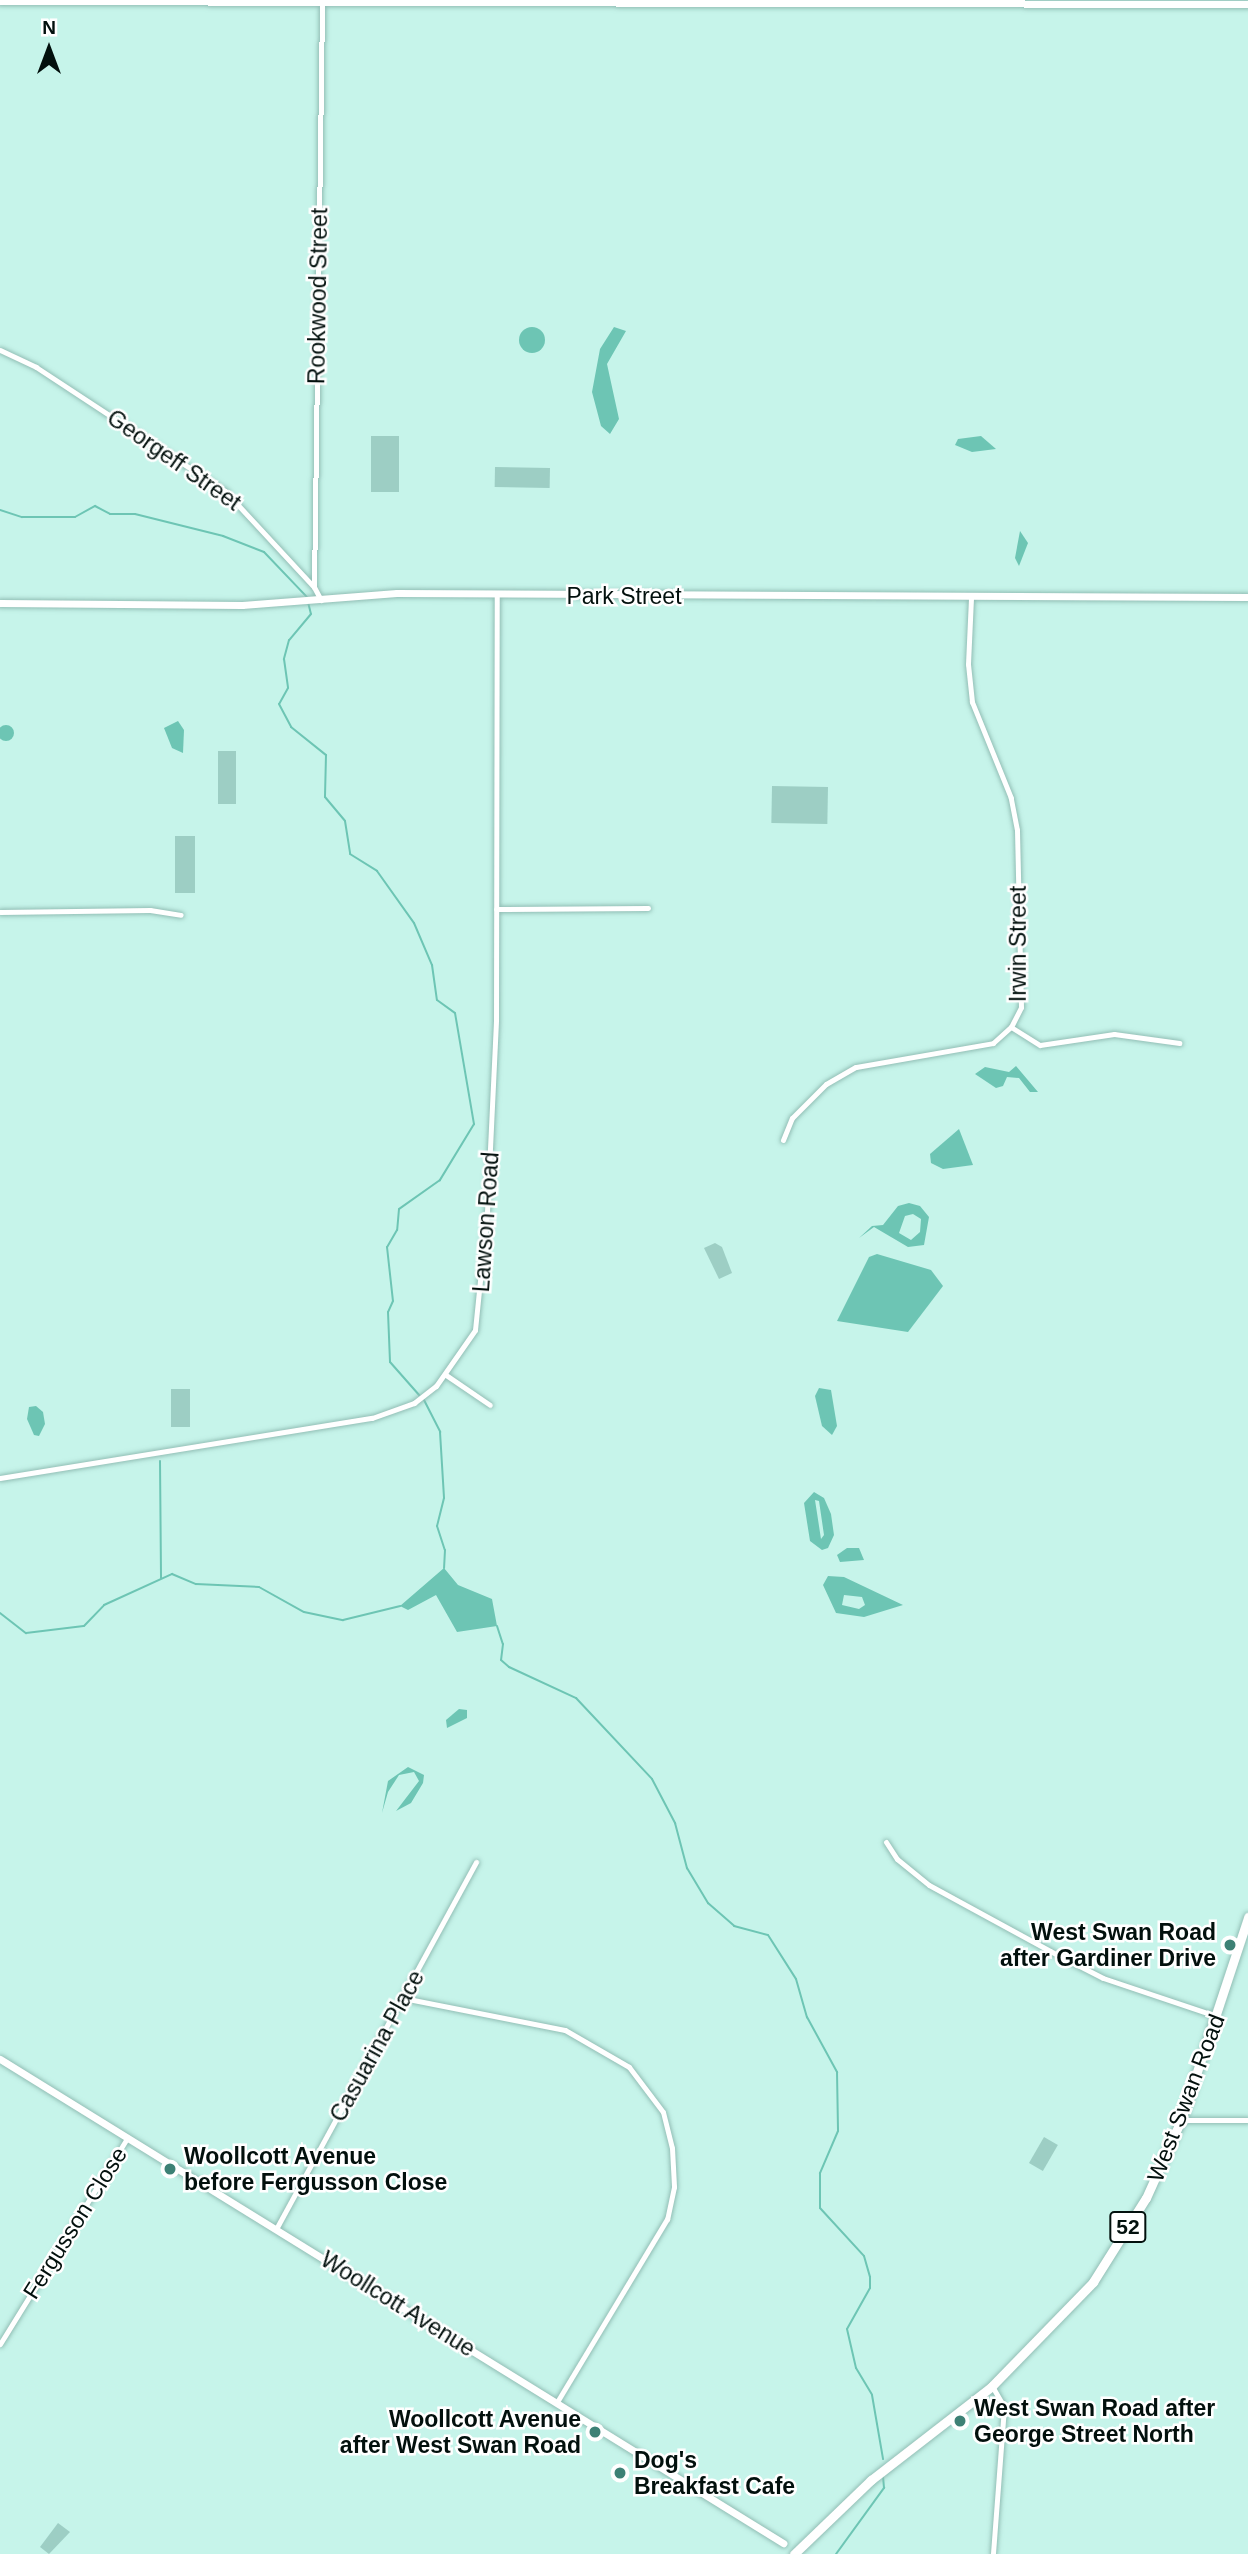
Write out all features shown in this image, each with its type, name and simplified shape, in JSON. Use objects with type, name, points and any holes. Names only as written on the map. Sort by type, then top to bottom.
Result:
[{"type":"main road","name":"West Swan Road","points":[[795,2552],[871,2480],[992,2386],[1093,2282],[1146,2198],[1181,2120],[1219,2017],[1248,1917]]},
{"type":"street","points":[[0,1],[322,5],[1248,4]]},
{"type":"street","name":"Rookwood Street","points":[[314,587],[322,5]]},
{"type":"street","name":"Georgeff Street","points":[[0,350],[36,367],[225,491],[314,587],[321,600]]},
{"type":"street","name":"Park Street","points":[[0,603],[242,605],[397,593],[1248,597]]},
{"type":"street","name":"Lawson Road","points":[[0,1478],[372,1418],[414,1403],[446,1374],[475,1330],[480,1309],[494,1092],[497,595]]},
{"type":"street","name":"Irwin Street","points":[[783,1140],[792,1118],[826,1084],[856,1067],[916,1054],[969,1051],[993,1043],[1011,1027],[1021,1007],[1023,979],[1017,830],[1011,798],[972,702],[968,664],[971,597]]},
{"type":"street","points":[[496,909],[648,908]]},
{"type":"street","points":[[0,912],[150,910],[181,915]]},
{"type":"street","points":[[1011,1027],[1040,1045],[1114,1034],[1179,1043]]},
{"type":"street","points":[[446,1374],[490,1405]]},
{"type":"street","points":[[886,1842],[897,1859],[929,1885],[1050,1951],[1103,1978],[1219,2017]]},
{"type":"street","name":"Casuarina Place","points":[[276,2229],[476,1863]]},
{"type":"street","points":[[403,1998],[565,2031],[629,2067],[663,2112],[672,2148],[674,2188],[667,2219],[557,2402]]},
{"type":"street","name":"Woollcott Avenue","points":[[0,2059],[795,2552]]},
{"type":"street","points":[[1181,2120],[1248,2120]]},
{"type":"street","name":"Fergusson Close","points":[[0,2344],[128,2137]]},
{"type":"street","points":[[992,2386],[1004,2407],[993,2554]]},
{"type":"shaded area","points":[[532,327],[541,331],[545,340],[541,349],[532,353],[523,349],[519,340],[523,331]]},
{"type":"shaded area","points":[[614,327],[626,331],[607,364],[619,419],[610,434],[601,426],[592,392],[600,349]]},
{"type":"shaded area","points":[[371,436],[399,436],[399,492],[371,492]]},
{"type":"shaded area","points":[[981,436],[996,449],[972,452],[955,445],[958,439]]},
{"type":"shaded area","points":[[495,467],[550,468],[550,488],[495,487]]},
{"type":"shaded area","points":[[1020,531],[1028,543],[1019,566],[1015,558]]},
{"type":"shaded area","points":[[178,721],[184,730],[183,753],[172,748],[164,728]]},
{"type":"shaded area","points":[[6,725],[12,727],[12,739],[6,741],[0,739],[-2,733],[0,727]]},
{"type":"shaded area","points":[[218,751],[236,751],[236,804],[218,804]]},
{"type":"shaded area","points":[[772,786],[828,787],[827,824],[771,823]]},
{"type":"shaded area","points":[[175,836],[195,836],[195,893],[175,893]]},
{"type":"shaded area","points":[[1016,1066],[1038,1092],[1030,1092],[1019,1078],[1007,1077],[1003,1086],[996,1088],[975,1074],[985,1067],[1009,1072]]},
{"type":"shaded area","points":[[959,1129],[973,1165],[943,1169],[931,1163],[930,1154]]},
{"type":"shaded area","points":[[909,1203],[920,1206],[929,1217],[924,1245],[908,1247],[874,1227],[859,1238],[872,1226],[883,1225],[898,1206]],"holes":[[[913,1214],[921,1219],[920,1232],[911,1240],[899,1233],[905,1216]]]},
{"type":"shaded area","points":[[715,1243],[722,1247],[732,1273],[719,1279],[704,1248]]},
{"type":"shaded area","points":[[877,1254],[931,1270],[943,1286],[908,1332],[837,1321],[869,1257]]},
{"type":"shaded area","points":[[819,1388],[831,1390],[837,1426],[832,1435],[822,1426],[815,1396]]},
{"type":"shaded area","points":[[171,1389],[190,1389],[190,1427],[171,1427]]},
{"type":"shaded area","points":[[36,1406],[43,1412],[45,1424],[39,1436],[34,1435],[27,1419],[29,1407]]},
{"type":"shaded area","points":[[814,1492],[824,1498],[831,1514],[834,1535],[828,1548],[822,1550],[810,1541],[804,1503]],"holes":[[[815,1500],[819,1501],[824,1535],[821,1539]]]},
{"type":"shaded area","points":[[847,1548],[859,1548],[864,1560],[840,1562],[837,1555]]},
{"type":"shaded area","points":[[444,1568],[458,1585],[492,1599],[497,1626],[457,1632],[436,1595],[408,1610],[400,1606]]},
{"type":"shaded area","points":[[828,1576],[844,1577],[903,1605],[864,1617],[836,1613],[823,1585]],"holes":[[[844,1595],[862,1597],[865,1605],[859,1609],[842,1605]]]},
{"type":"shaded area","points":[[459,1709],[467,1710],[467,1718],[447,1728],[446,1720]]},
{"type":"shaded area","points":[[408,1767],[424,1775],[423,1783],[411,1803],[396,1811],[419,1781],[414,1772],[399,1775],[388,1792],[382,1813],[388,1781]]},
{"type":"shaded area","points":[[1044,2137],[1058,2145],[1043,2171],[1029,2163]]},
{"type":"shaded area","points":[[58,2523],[70,2532],[49,2554],[40,2547]]},
{"type":"waterway","points":[[0,510],[22,517],[75,517],[95,506],[110,514],[135,514],[223,536],[264,552],[307,597]]},
{"type":"waterway","points":[[308,602],[311,614],[289,640],[284,659],[288,688],[279,704],[291,727],[326,755],[325,797],[345,821],[350,854],[377,871],[414,923],[432,965],[437,1000],[455,1013],[474,1124],[440,1180],[399,1209],[397,1230],[387,1247],[393,1301],[388,1312],[390,1362],[420,1396]]},
{"type":"waterway","points":[[424,1400],[440,1432],[444,1498],[437,1526],[445,1550],[444,1568]]},
{"type":"waterway","points":[[160,1461],[161,1578]]},
{"type":"waterway","points":[[0,1613],[26,1633],[84,1626],[104,1605],[172,1574],[196,1584],[259,1587],[304,1612],[343,1620],[400,1606]]},
{"type":"waterway","points":[[497,1626],[503,1644],[501,1660],[509,1667],[576,1698],[652,1779],[675,1823],[687,1868],[708,1903],[734,1926],[768,1935],[796,1979],[807,2017],[837,2072],[838,2131],[820,2173],[820,2208],[864,2256],[870,2277],[870,2288],[847,2329],[856,2368],[872,2395],[883,2459]]},
{"type":"waterway","points":[[836,2554],[884,2488],[883,2476]]},
{"type":"place","name":"West Swan Road after Gardiner Drive","points":[[1230,1945]]},
{"type":"place","name":"Woollcott Avenue before Fergusson Close","points":[[170,2169]]},
{"type":"place","name":"West Swan Road after George Street North","points":[[960,2421]]},
{"type":"place","name":"Woollcott Avenue after West Swan Road","points":[[595,2432]]},
{"type":"place","name":"Dog's Breakfast Cafe","points":[[620,2473]]}]
